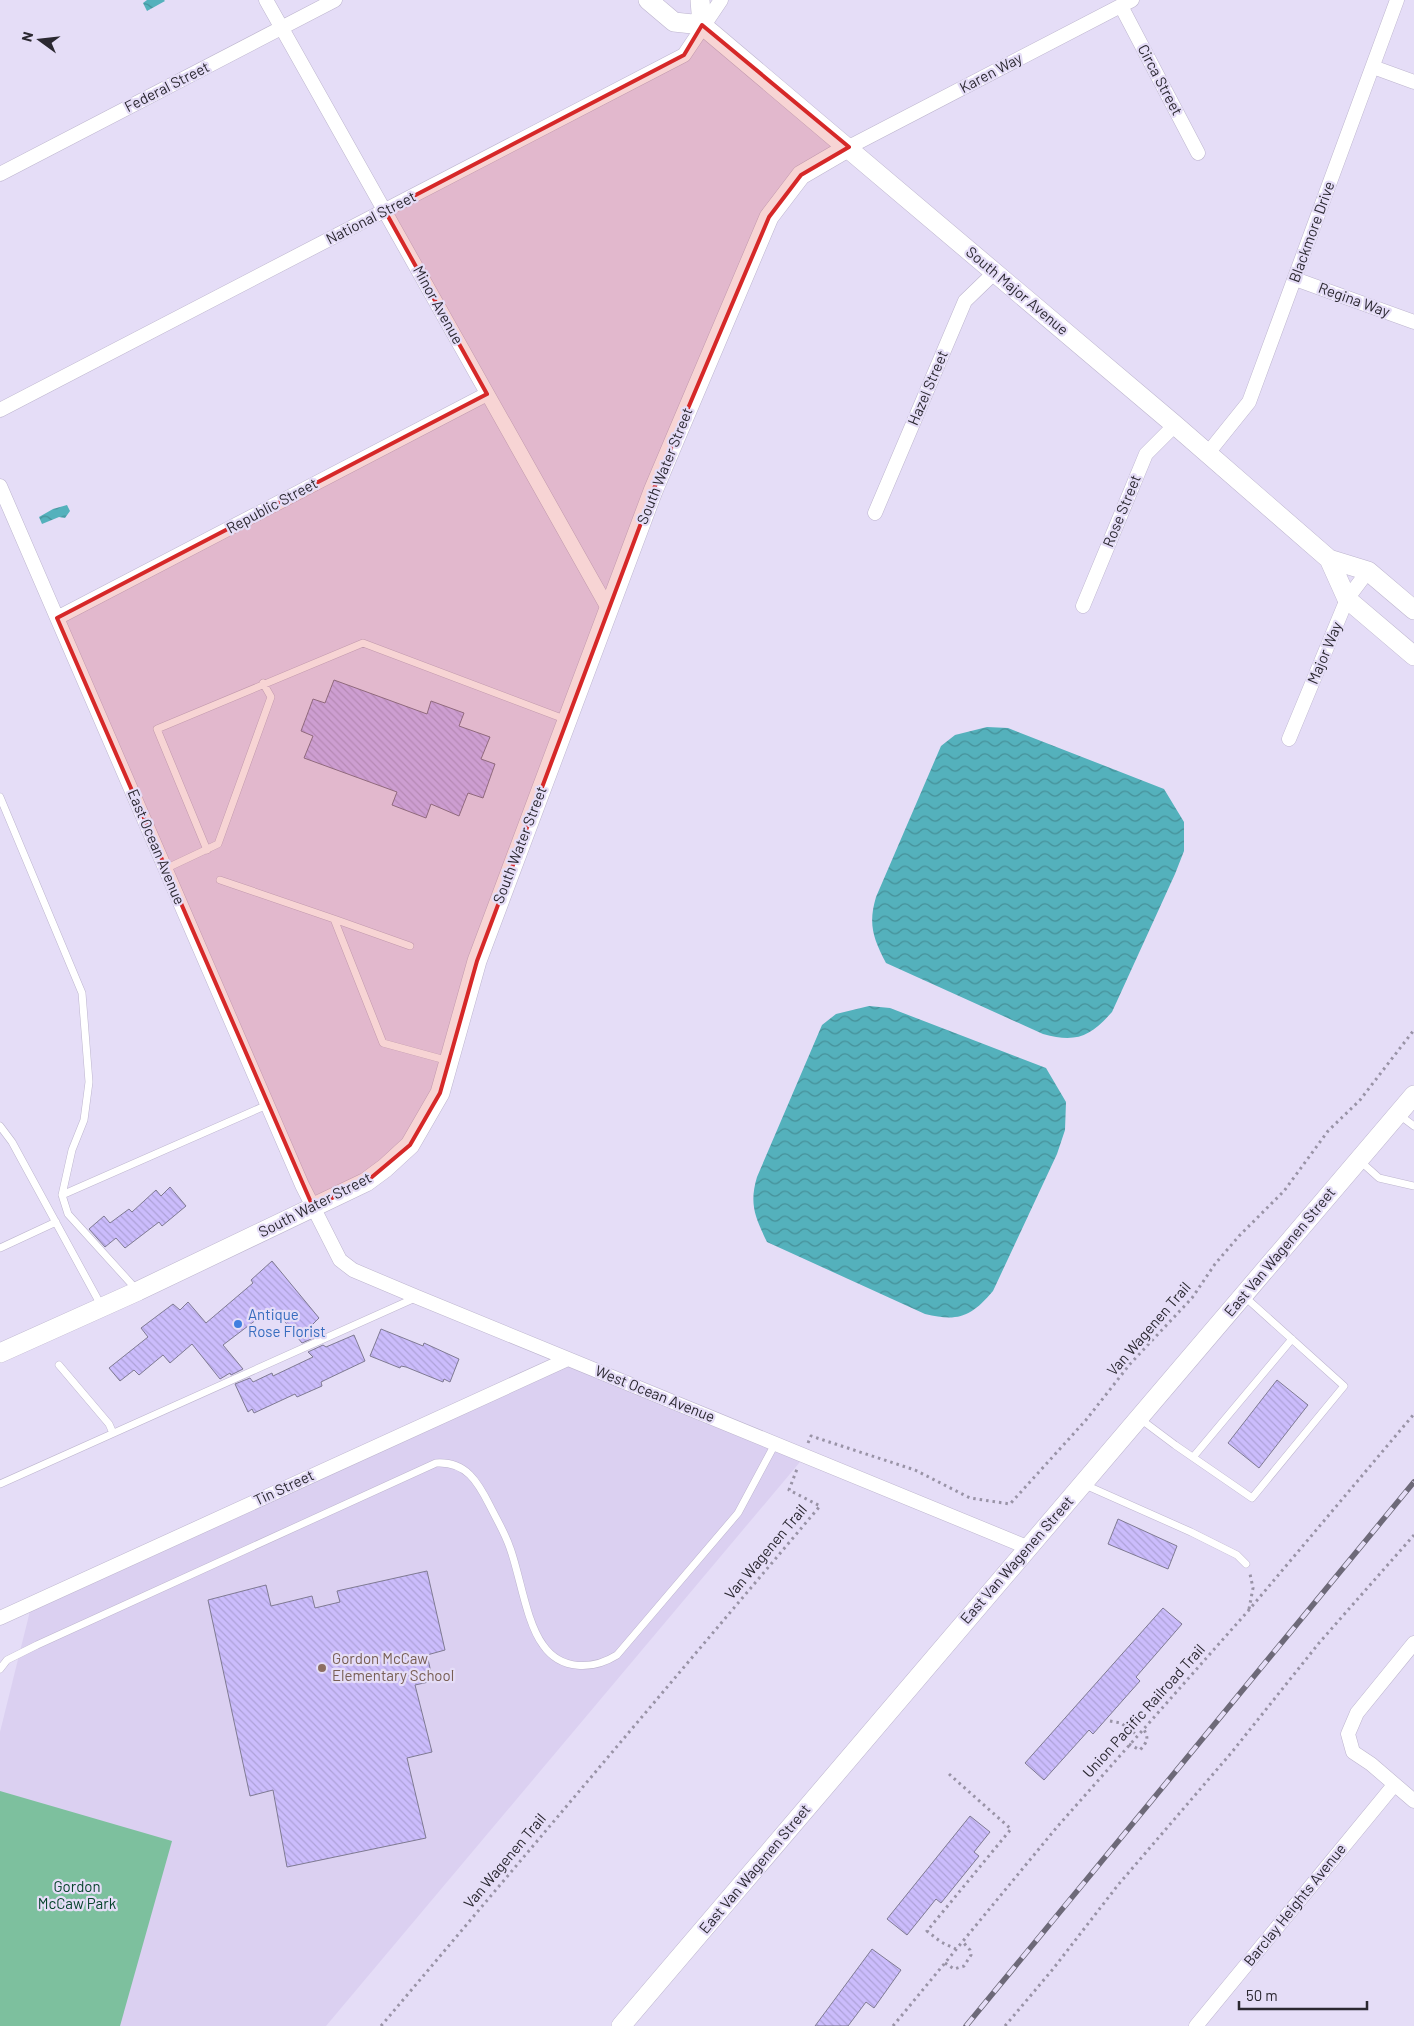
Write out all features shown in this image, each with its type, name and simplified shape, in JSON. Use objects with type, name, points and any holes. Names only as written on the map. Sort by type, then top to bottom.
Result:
[{"type":"main road","points":[[648,0],[674,22],[702,25],[700,0]]},
{"type":"main road","name":"South Major Avenue","points":[[702,25],[849,147],[1208,453],[1329,559],[1368,571],[1414,610]]},
{"type":"main road","name":"South Water Street","points":[[0,1353],[138,1292],[366,1182],[385,1168],[410,1145],[440,1093],[477,961],[567,720],[654,491],[769,217],[801,175],[849,147]]},
{"type":"main road","name":"South Major Avenue","points":[[1329,559],[1347,599],[1414,656]]},
{"type":"main road","name":"East Van Wagenen Street","points":[[622,2026],[1027,1547],[1244,1296],[1414,1095]]},
{"type":"street","name":"Minor Avenue","points":[[266,0],[609,610]]},
{"type":"street","name":"Federal Street","points":[[0,174],[335,0]]},
{"type":"street","name":"National Street","points":[[0,410],[684,55],[702,25],[721,0]]},
{"type":"street","name":"Blackmore Drive","points":[[1208,453],[1249,402],[1397,0]]},
{"type":"street","name":"Karen Way","points":[[849,147],[1127,3]]},
{"type":"street","name":"Circa Street","points":[[1127,3],[1198,153]]},
{"type":"street","points":[[1373,67],[1414,82]]},
{"type":"street","name":"Hazel Street","points":[[876,513],[966,301],[994,272]]},
{"type":"street","name":"Regina Way","points":[[1295,279],[1414,322]]},
{"type":"street","name":"Republic Street","points":[[57,618],[488,394]]},
{"type":"street","name":"Rose Street","points":[[1083,606],[1146,454],[1175,425]]},
{"type":"street","name":"East Ocean Avenue","points":[[0,486],[267,1105],[313,1207]]},
{"type":"street","name":"Major Way","points":[[1288,740],[1347,599],[1368,571]]},
{"type":"street","name":"West Ocean Avenue","points":[[313,1207],[340,1260],[354,1270],[1027,1547]]},
{"type":"street","name":"Tin Street","points":[[0,1618],[568,1359]]},
{"type":"street","points":[[1414,1643],[1357,1713],[1348,1734],[1352,1752],[1371,1764],[1394,1786],[1414,1801]]},
{"type":"street","name":"Barclay Heights Avenue","points":[[1196,2026],[1394,1786]]},
{"type":"lane","points":[[207,850],[157,729],[263,683],[363,643],[567,720]]},
{"type":"lane","points":[[165,868],[218,844],[271,697],[263,683]]},
{"type":"lane","points":[[0,797],[82,993],[89,1082],[84,1120],[72,1150],[62,1195],[68,1214],[138,1292]]},
{"type":"lane","points":[[220,880],[410,946]]},
{"type":"lane","points":[[334,919],[383,1042],[449,1062]]},
{"type":"lane","points":[[62,1195],[267,1105]]},
{"type":"lane","points":[[1398,1114],[1414,1126]]},
{"type":"lane","points":[[0,1126],[12,1142],[102,1308]]},
{"type":"lane","points":[[1359,1160],[1379,1178],[1414,1186]]},
{"type":"lane","points":[[0,1248],[56,1222]]},
{"type":"lane","points":[[1139,1418],[1252,1498],[1344,1386],[1244,1296]]},
{"type":"lane","points":[[0,1484],[417,1297]]},
{"type":"lane","points":[[1194,1456],[1292,1339]]},
{"type":"lane","points":[[59,1365],[109,1424],[113,1433]]},
{"type":"lane","points":[[0,1669],[7,1660],[37,1645],[382,1487],[436,1463],[446,1462],[466,1470],[474,1478],[486,1497],[510,1545],[542,1645],[550,1653],[569,1663],[591,1666],[605,1663],[617,1655],[738,1513],[775,1444]]},
{"type":"lane","points":[[1082,1483],[1191,1532],[1237,1555],[1246,1564]]},
{"type":"path","name":"Van Wagenen Trail","points":[[381,2026],[820,1506],[788,1490],[811,1436],[915,1470],[970,1498],[1010,1504],[1086,1420],[1130,1364],[1192,1298],[1215,1264],[1239,1236],[1284,1191],[1328,1130],[1360,1100],[1414,1030]]},
{"type":"path","name":"Union Pacific Railroad Trail","points":[[893,2026],[962,1941],[1136,1735],[1248,1612],[1414,1414]]},
{"type":"path","points":[[1005,2026],[1053,1969],[1118,1885],[1232,1752],[1319,1643],[1414,1535]]},
{"type":"path","points":[[1246,1564],[1253,1588],[1248,1612]]},
{"type":"path","points":[[1110,1721],[1121,1723],[1136,1735]]},
{"type":"path","points":[[1129,1744],[1140,1750],[1147,1742],[1148,1737],[1143,1728]]},
{"type":"path","points":[[949,1774],[1011,1829],[927,1931],[941,1942],[956,1949]]},
{"type":"path","points":[[945,1963],[954,1969],[964,1966],[971,1955],[970,1950],[962,1941]]},
{"type":"highlighted area","points":[[702,25],[849,147],[801,175],[769,217],[653,491],[477,961],[440,1093],[410,1145],[366,1182],[313,1207],[57,618],[487,394],[385,211],[684,55]]},
{"type":"shaded area","name":"Gordon McCaw Elementary School","points":[[568,1359],[805,1456],[326,2026],[0,2026],[0,1732],[32,1603]]},
{"type":"green space","name":"Gordon McCaw Park","points":[[0,1791],[172,1841],[120,2026],[0,2026]]},
{"type":"water","points":[[147,0],[165,1],[147,11],[143,3]]},
{"type":"water","points":[[67,505],[70,511],[65,518],[59,517],[42,524],[39,517],[53,509]]},
{"type":"water","points":[[987,727],[1008,728],[1164,789],[1184,822],[1184,851],[1112,1012],[1097,1027],[1082,1036],[1065,1038],[1043,1034],[886,963],[875,938],[872,915],[876,897],[941,746],[955,735]]},
{"type":"water","points":[[869,1006],[890,1008],[1046,1068],[1066,1102],[1065,1130],[1057,1154],[993,1291],[978,1307],[963,1315],[946,1317],[925,1314],[767,1242],[756,1218],[753,1203],[757,1177],[822,1025],[836,1014]]},
{"type":"building","points":[[334,680],[427,714],[431,701],[464,713],[459,726],[490,737],[481,759],[495,764],[483,798],[468,793],[459,816],[431,804],[426,818],[392,805],[397,792],[304,758],[313,736],[301,731],[313,699],[325,703]]},
{"type":"building","points":[[170,1187],[186,1206],[162,1226],[159,1222],[125,1248],[116,1238],[105,1247],[89,1229],[104,1216],[110,1223],[129,1209],[132,1212],[156,1190],[161,1196]]},
{"type":"building","points":[[272,1261],[319,1318],[309,1328],[316,1337],[302,1343],[273,1307],[223,1345],[243,1369],[231,1375],[230,1373],[220,1379],[192,1344],[170,1363],[163,1355],[139,1375],[134,1370],[120,1381],[109,1368],[148,1337],[141,1328],[173,1304],[180,1310],[188,1302],[206,1323],[253,1283],[251,1280]]},
{"type":"building","points":[[381,1329],[423,1346],[424,1343],[459,1359],[450,1382],[444,1379],[443,1382],[406,1367],[401,1366],[400,1368],[370,1356]]},
{"type":"building","points":[[354,1335],[365,1361],[321,1382],[322,1386],[297,1397],[295,1394],[254,1413],[252,1409],[248,1412],[235,1384],[250,1378],[253,1382],[272,1373],[273,1376],[313,1357],[308,1352],[323,1345],[326,1347]]},
{"type":"building","points":[[1277,1380],[1308,1405],[1259,1468],[1228,1443]]},
{"type":"building","points":[[1118,1519],[1177,1546],[1168,1569],[1108,1544]]},
{"type":"building","points":[[427,1571],[445,1650],[427,1655],[433,1681],[415,1685],[432,1752],[407,1758],[426,1838],[287,1867],[273,1790],[250,1796],[208,1600],[266,1585],[271,1606],[312,1596],[315,1608],[340,1602],[337,1591]]},
{"type":"building","points":[[1163,1608],[1182,1624],[1136,1677],[1140,1681],[1093,1734],[1089,1730],[1044,1780],[1025,1763]]},
{"type":"building","points":[[970,1816],[990,1832],[974,1852],[979,1856],[941,1903],[936,1899],[907,1935],[887,1919]]},
{"type":"building","points":[[872,1949],[901,1970],[874,2008],[866,2002],[848,2026],[815,2026]]},
{"type":"railway","points":[[966,2026],[1414,1482]]},
{"type":"place","name":"Antique Rose Florist","points":[[238,1324]]},
{"type":"place","name":"Gordon McCaw Elementary School","points":[[322,1668]]}]
